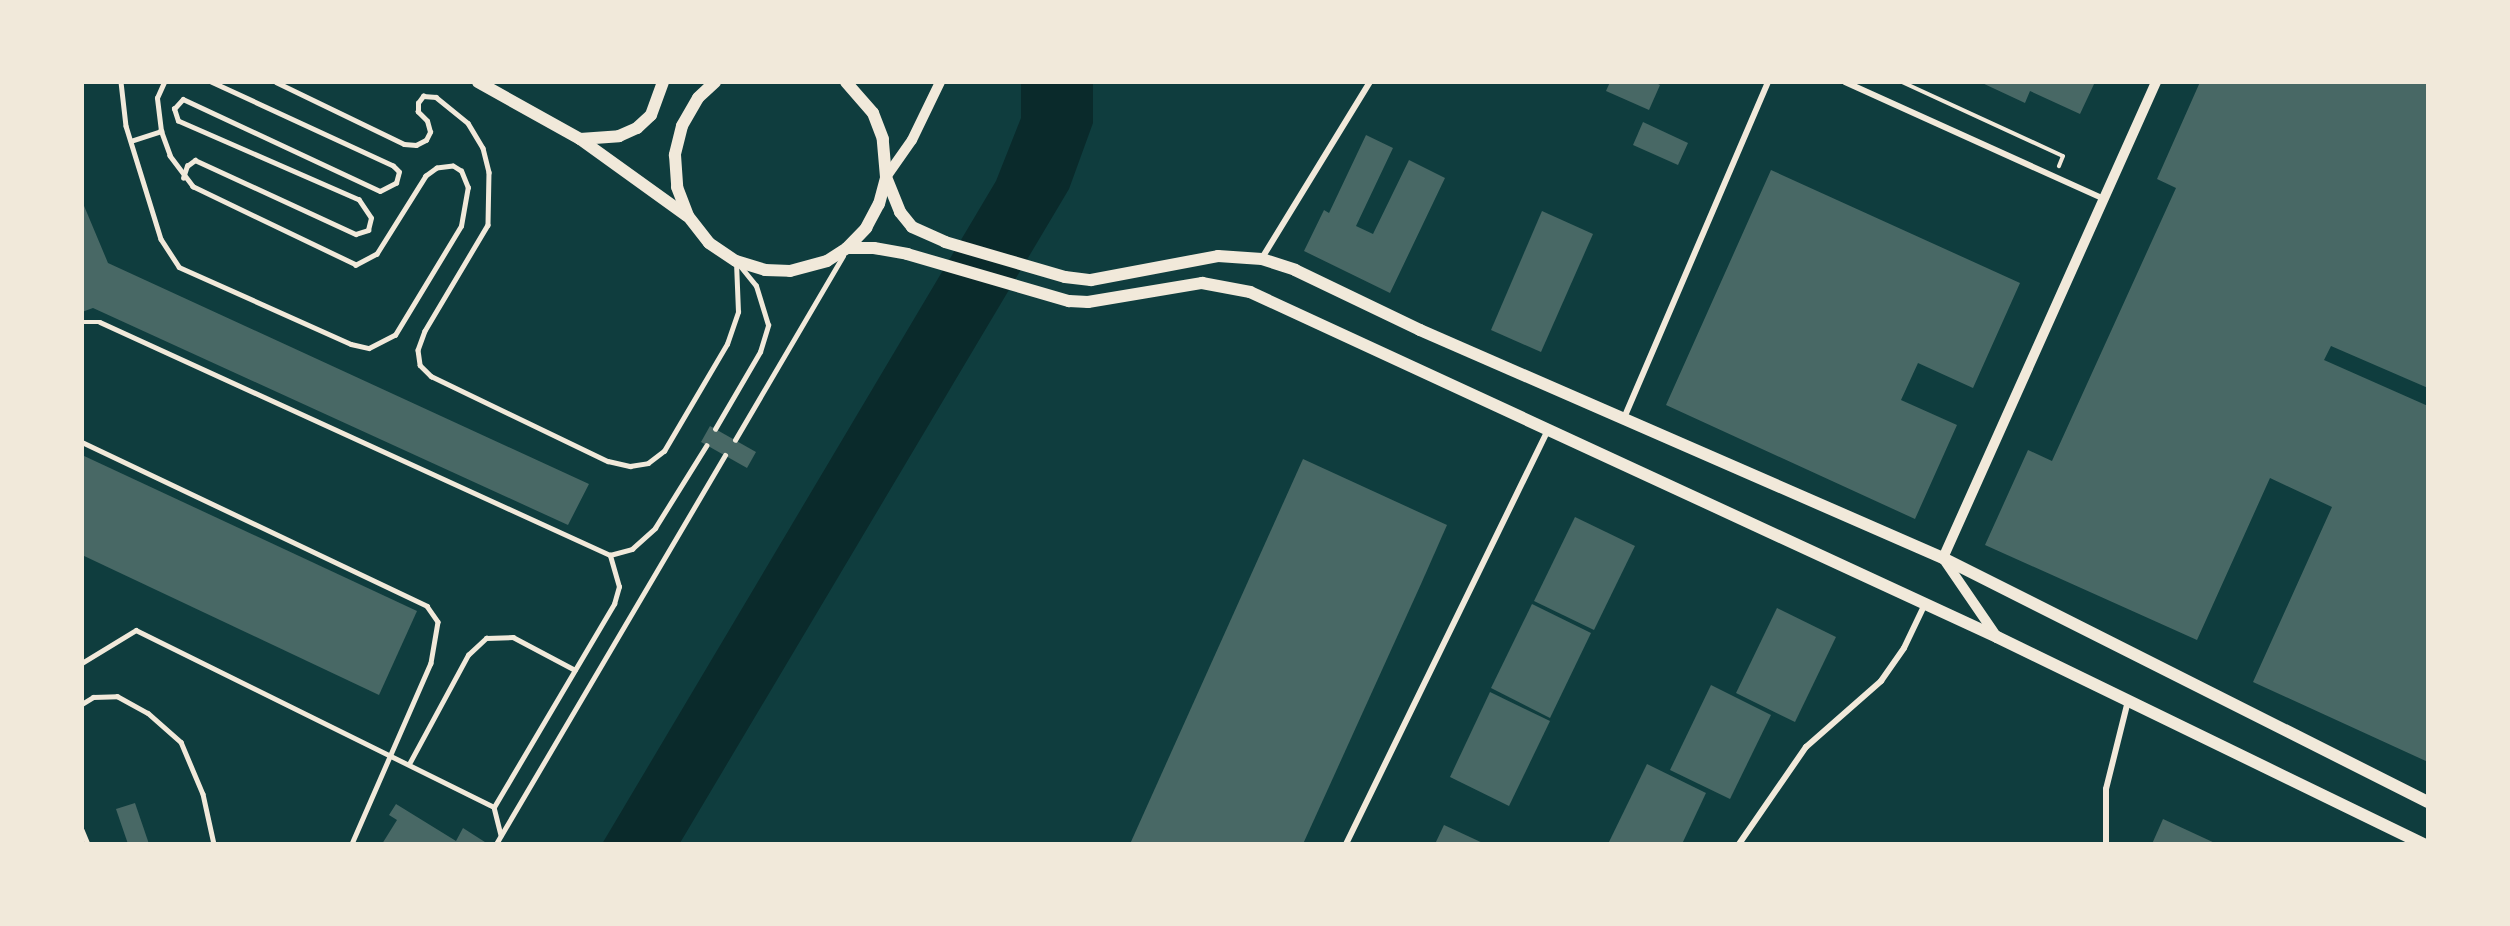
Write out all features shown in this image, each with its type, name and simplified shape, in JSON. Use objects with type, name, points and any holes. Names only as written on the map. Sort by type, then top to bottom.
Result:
[{"type":"main road","points":[[478,82],[580,139],[688,216],[709,243],[736,261],[765,270],[790,271],[826,261],[847,248],[870,220],[886,177]]},
{"type":"main road","points":[[580,139],[620,136],[637,128],[651,115],[663,82]]},
{"type":"main road","points":[[688,216],[677,187],[675,155],[682,126],[698,98],[715,82]]},
{"type":"main road","points":[[846,82],[873,113],[883,139],[886,177],[905,220],[945,243],[1038,271],[1091,280],[1218,256],[1262,259],[1295,270],[1623,419],[1942,558],[2427,802]]},
{"type":"main road","points":[[847,248],[892,250],[938,262],[1028,292],[1088,302],[1202,283],[1250,292],[1996,637],[2424,843]]},
{"type":"street","points":[[886,177],[912,140],[940,82]]},
{"type":"street","points":[[1262,259],[1370,82]]},
{"type":"street","points":[[1623,419],[1768,82]]},
{"type":"street","points":[[1845,82],[2104,199]]},
{"type":"street","points":[[1996,637],[1942,558],[2156,82]]},
{"type":"street","points":[[1346,843],[1547,431]]},
{"type":"street","points":[[1739,843],[1806,747],[1881,681],[1904,648],[1925,604]]},
{"type":"street","points":[[2106,843],[2106,789],[2128,701]]},
{"type":"lane","points":[[122,82],[131,141],[161,239],[179,267],[351,345],[369,348],[395,335],[461,226],[468,188],[461,171],[453,166],[438,168],[426,176],[378,254],[356,265],[193,187],[183,177],[161,131],[157,98],[164,82]]},
{"type":"lane","points":[[183,177],[187,166],[195,160],[356,234],[368,230],[372,218],[359,200],[178,121],[174,109],[183,99],[380,191],[396,183],[399,172],[393,166],[211,82]]},
{"type":"lane","points":[[276,82],[404,144],[416,145],[426,140],[430,132],[418,112],[418,103],[423,96],[436,97],[468,123],[483,148],[489,172],[488,225],[425,331],[418,350],[420,365],[431,376],[608,461],[630,466],[648,463],[664,451],[727,344],[738,312],[736,261]]},
{"type":"lane","points":[[131,141],[161,131]]},
{"type":"lane","points":[[735,440],[847,248]]},
{"type":"lane","points":[[715,429],[760,352],[768,326],[756,286],[736,261]]},
{"type":"lane","points":[[82,322],[100,322],[610,555],[632,549],[656,528],[706,446]]},
{"type":"lane","points":[[82,442],[428,606],[438,622],[430,663],[352,843]]},
{"type":"lane","points":[[496,843],[725,456]]},
{"type":"lane","points":[[501,835],[494,807],[614,604],[618,587],[610,555]]},
{"type":"lane","points":[[82,663],[136,630],[494,807]]},
{"type":"lane","points":[[409,764],[468,656],[486,638],[513,637],[575,670]]},
{"type":"lane","points":[[82,704],[93,697],[117,696],[148,713],[181,742],[203,794],[214,843]]},
{"type":"lane","points":[[82,830],[88,843]]},
{"type":"path","points":[[1902,82],[2063,156],[2055,177]]},
{"type":"water","points":[[1021,83],[1093,83],[1093,123],[1069,189],[680,843],[602,844],[996,181],[1021,118]]},
{"type":"building","points":[[1610,82],[1654,82],[1660,85],[1649,110],[1606,91]]},
{"type":"building","points":[[1980,82],[2095,82],[2080,114],[2030,91],[2025,103]]},
{"type":"building","points":[[2200,82],[2428,82],[2428,388],[2331,346],[2324,360],[2428,406],[2428,762],[2253,682],[2332,507],[2270,478],[2197,640],[1985,545],[2028,450],[2052,461],[2176,188],[2157,179]]},
{"type":"building","points":[[1643,122],[1688,143],[1678,165],[1633,145]]},
{"type":"building","points":[[1366,135],[1393,148],[1356,226],[1373,234],[1409,160],[1445,178],[1390,293],[1304,251],[1324,210],[1329,213]]},
{"type":"building","points":[[1771,170],[2020,283],[1973,388],[1918,363],[1901,400],[1957,425],[1915,519],[1666,405]]},
{"type":"building","points":[[82,201],[108,263],[589,484],[568,525],[93,308],[82,312]]},
{"type":"building","points":[[1542,211],[1593,234],[1541,352],[1491,330]]},
{"type":"building","points":[[710,426],[756,452],[747,468],[701,442]]},
{"type":"building","points":[[82,455],[417,611],[379,695],[82,555]]},
{"type":"building","points":[[1303,459],[1447,525],[1421,584],[1303,844],[1130,844]]},
{"type":"building","points":[[1575,517],[1635,546],[1594,630],[1534,601]]},
{"type":"building","points":[[1532,604],[1591,633],[1550,718],[1491,688]]},
{"type":"building","points":[[1777,608],[1836,637],[1795,722],[1736,693]]},
{"type":"building","points":[[1711,685],[1771,715],[1730,799],[1670,770]]},
{"type":"building","points":[[1490,692],[1550,721],[1509,806],[1450,777]]},
{"type":"building","points":[[1647,764],[1706,793],[1682,844],[1608,844]]},
{"type":"building","points":[[135,803],[149,844],[128,844],[116,809]]},
{"type":"building","points":[[396,804],[456,841],[463,828],[488,844],[382,844],[397,820],[389,815]]},
{"type":"building","points":[[2163,819],[2217,844],[2152,844]]},
{"type":"building","points":[[1444,825],[1485,844],[1435,844]]}]
